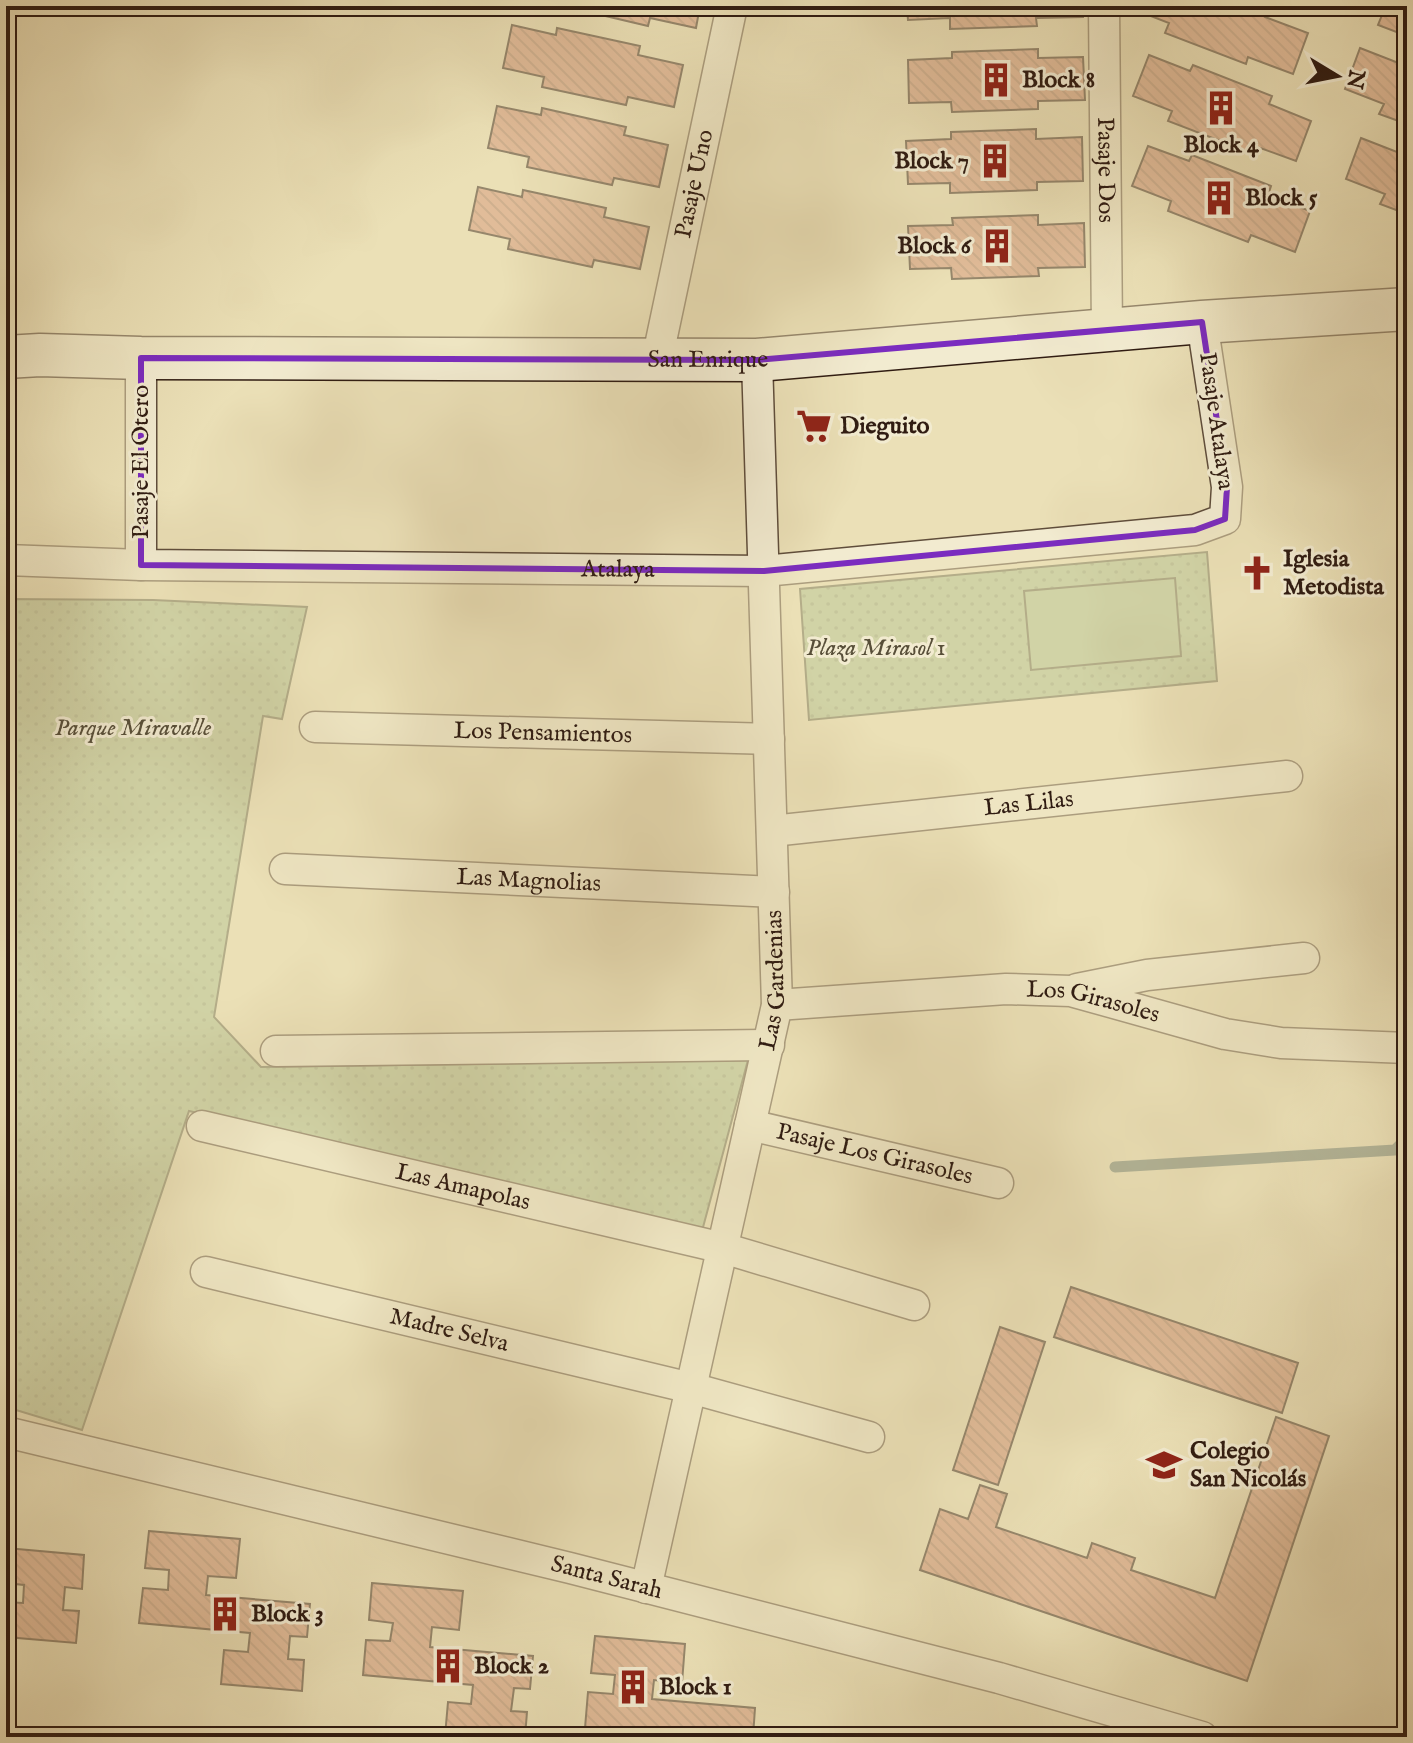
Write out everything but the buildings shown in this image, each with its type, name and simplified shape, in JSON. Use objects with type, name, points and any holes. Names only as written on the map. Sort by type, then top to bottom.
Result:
[{"type":"street","name":"Pasaje Uno","points":[[657,360],[732,6]]},
{"type":"street","name":"Pasaje Dos","points":[[1104,6],[1107,332]]},
{"type":"street","name":"San Enrique","points":[[6,357],[757,360],[1202,322],[1407,309]]},
{"type":"street","name":"Pasaje Atalaya","points":[[1202,322],[1227,487],[1225,519]]},
{"type":"street","name":"Pasaje El Otero","points":[[141,358],[141,565]]},
{"type":"street","name":"Las Gardenias","points":[[646,1588],[777,1005],[757,360]]},
{"type":"street","name":"Atalaya","points":[[6,560],[141,565],[764,571],[1195,530],[1225,519]]},
{"type":"street","name":"Los Pensamientos","points":[[315,727],[769,739]]},
{"type":"street","name":"Las Lilas","points":[[772,831],[1287,776]]},
{"type":"street","name":"Las Magnolias","points":[[285,869],[774,892]]},
{"type":"street","points":[[1071,991],[1147,975],[1304,958]]},
{"type":"street","name":"Los Girasoles","points":[[777,1005],[1006,989],[1071,991],[1225,1034],[1281,1043],[1407,1048]]},
{"type":"street","points":[[276,1051],[769,1045]]},
{"type":"street","name":"Pasaje Los Girasoles","points":[[750,1125],[998,1183]]},
{"type":"street","name":"Las Amapolas","points":[[202,1126],[723,1248],[914,1305]]},
{"type":"street","name":"Madre Selva","points":[[206,1272],[691,1388],[869,1437]]},
{"type":"street","name":"Santa Sarah","points":[[6,1432],[646,1588],[999,1678],[1202,1737]]},
{"type":"highlighted area","points":[[1202,322],[1227,487],[1225,519],[1195,530],[764,571],[141,565],[141,358],[757,360]]},
{"type":"green space","name":"Plaza Mirasol 1","points":[[1207,552],[1217,681],[809,720],[800,589]]},
{"type":"green space","points":[[1175,578],[1181,656],[1031,670],[1024,591]]},
{"type":"green space","name":"Parque Miravalle","points":[[6,599],[153,600],[307,607],[282,719],[263,716],[214,1017],[261,1067],[748,1060],[702,1231],[189,1111],[82,1430],[6,1407]]},
{"type":"waterway","points":[[1115,1167],[1395,1150],[1407,1138]]},
{"type":"place","name":"Block 8","points":[[996,80]]},
{"type":"place","name":"Block 4","points":[[1221,108]]},
{"type":"place","name":"Block 7","points":[[995,161]]},
{"type":"place","name":"Block 5","points":[[1219,198]]},
{"type":"place","name":"Block 6","points":[[997,246]]},
{"type":"place","name":"Dieguito","points":[[814,426]]},
{"type":"place","name":"Iglesia Metodista","points":[[1257,573]]},
{"type":"place","name":"Colegio San Nicolás","points":[[1164,1465]]},
{"type":"place","name":"Block 3","points":[[225,1614]]},
{"type":"place","name":"Block 2","points":[[448,1666]]},
{"type":"place","name":"Block 1","points":[[633,1687]]}]
